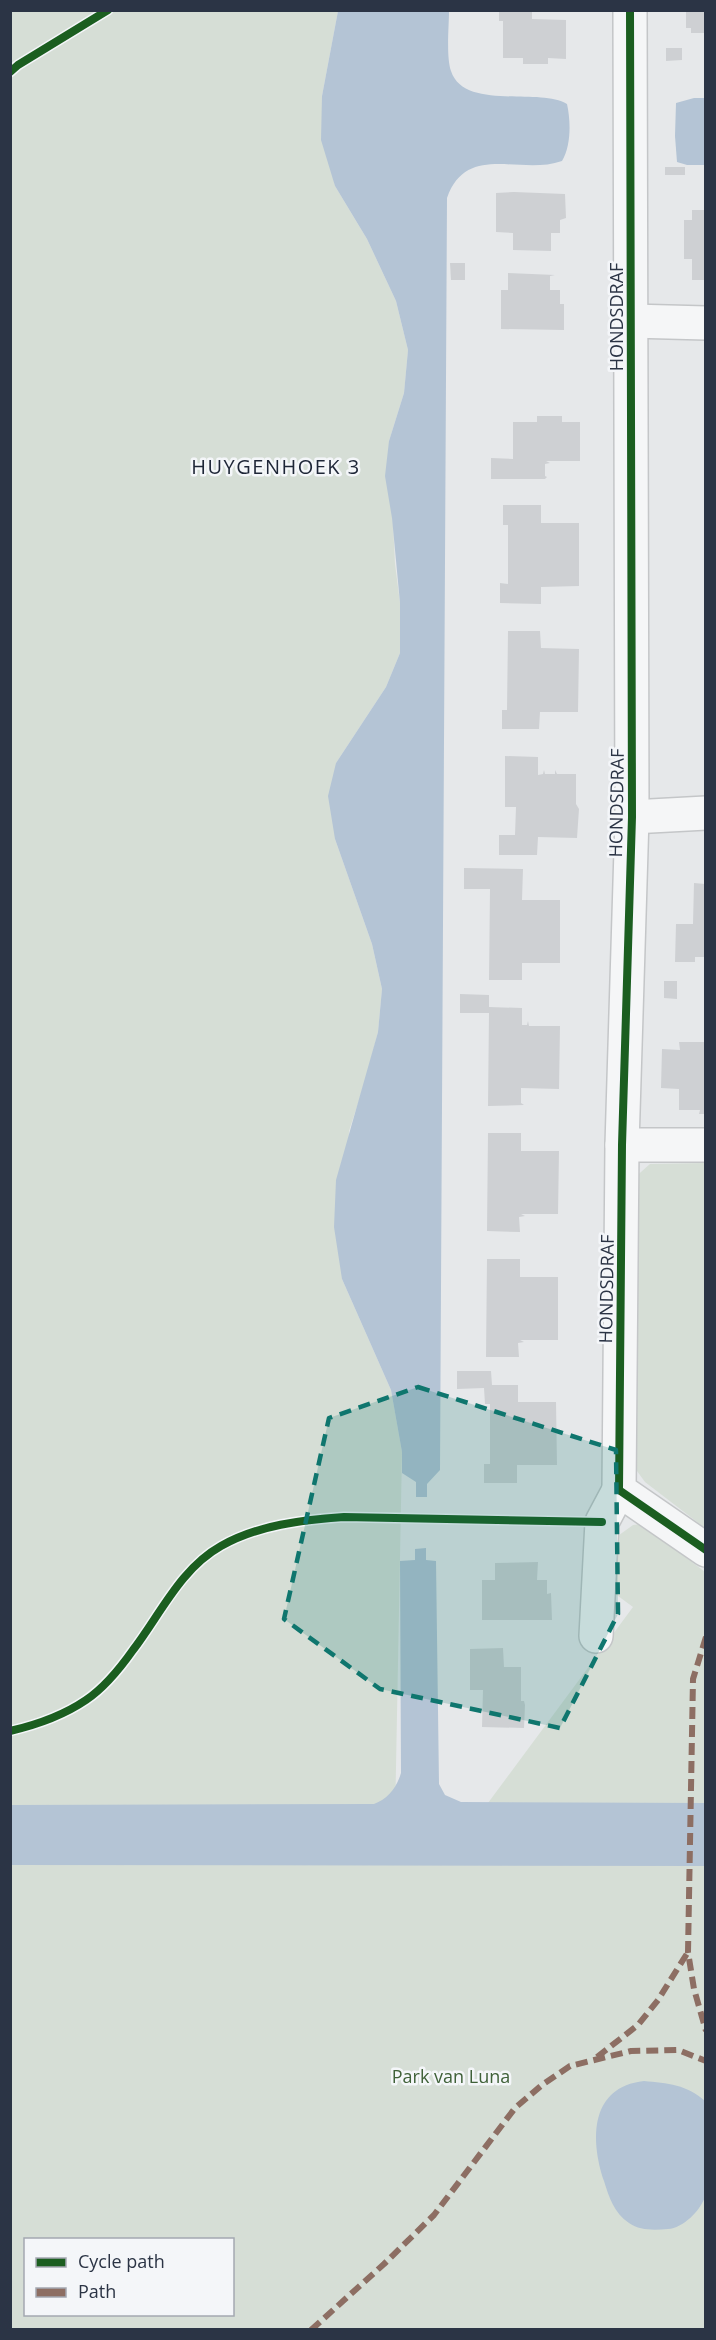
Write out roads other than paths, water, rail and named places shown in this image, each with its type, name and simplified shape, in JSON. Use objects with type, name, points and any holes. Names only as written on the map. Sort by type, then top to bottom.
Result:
[{"type":"street","name":"HONDSDRAF","points":[[596,1636],[602,1522],[618,1490],[622,1144],[632,817],[630,10]]},
{"type":"street","points":[[631,321],[705,323]]},
{"type":"street","points":[[632,817],[705,813]]},
{"type":"street","points":[[622,1144],[705,1145]]},
{"type":"street","points":[[618,1490],[705,1550]]},
{"type":"water","points":[[338,11],[449,11],[449,65],[459,83],[471,91],[486,95],[554,99],[567,104],[569,118],[569,141],[562,161],[546,165],[481,166],[467,171],[456,181],[447,198],[440,1470],[427,1484],[427,1497],[416,1497],[416,1482],[402,1473],[402,1452],[391,1390],[342,1279],[334,1227],[336,1180],[378,1032],[382,989],[372,944],[335,839],[328,796],[336,763],[386,687],[400,653],[400,603],[392,518],[385,476],[389,441],[404,393],[408,350],[396,301],[367,239],[335,186],[321,140],[322,96]]},
{"type":"water","points":[[694,98],[705,98],[705,165],[687,165],[677,162],[676,103]]},
{"type":"water","points":[[426,1548],[426,1560],[436,1561],[439,1784],[445,1795],[461,1802],[705,1803],[705,1866],[11,1865],[11,1805],[374,1804],[388,1796],[401,1773],[400,1561],[415,1560],[415,1549]]},
{"type":"water","points":[[644,2081],[684,2088],[705,2101],[705,2197],[690,2218],[674,2228],[643,2229],[624,2219],[613,2204],[599,2165],[596,2132],[604,2104],[613,2093],[626,2085]]},
{"type":"district","name":"HUYGENHOEK 3","points":[[276,466]]},
{"type":"park label","name":"Park van Luna","points":[[451,2076]]}]
